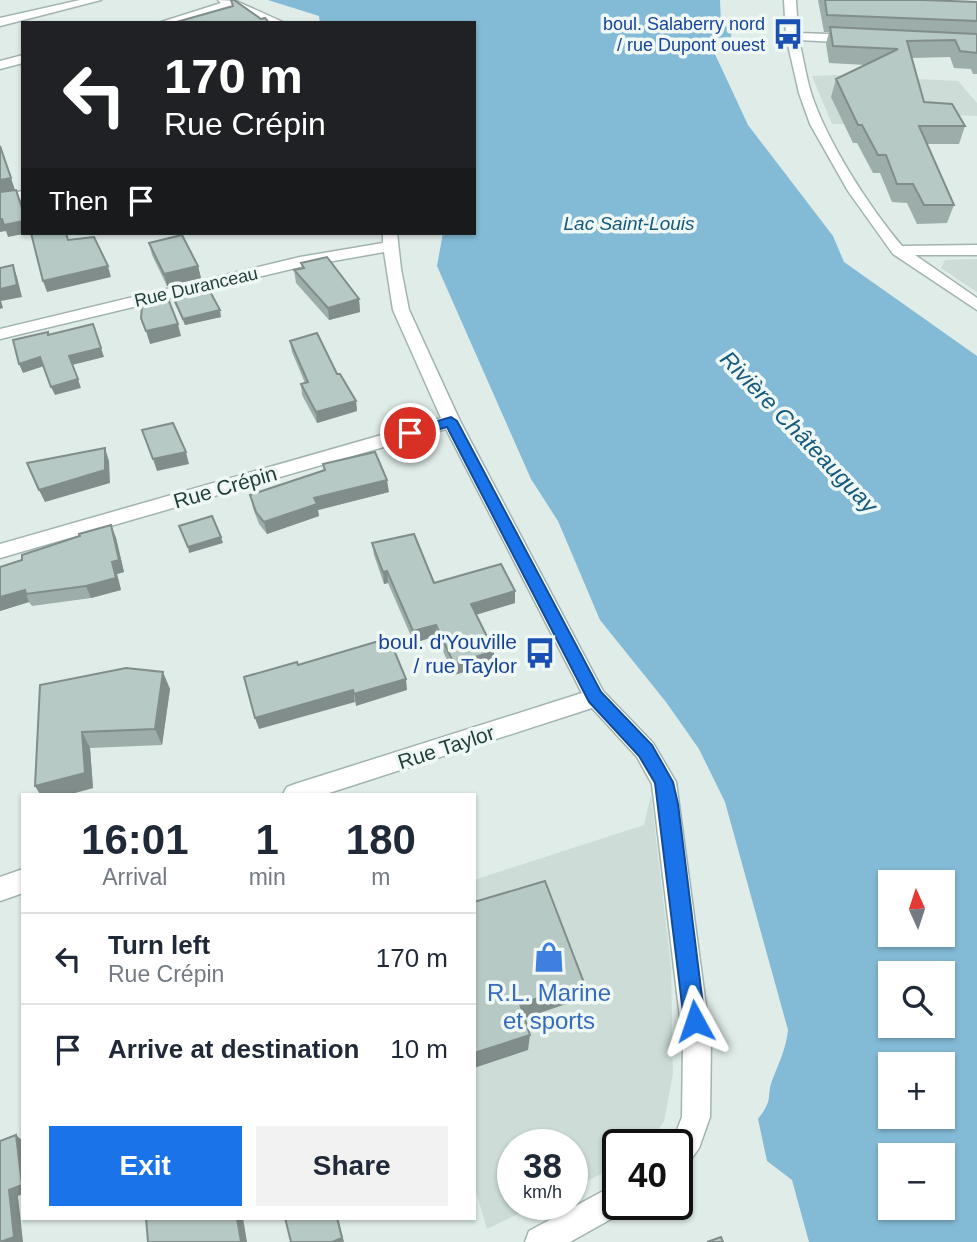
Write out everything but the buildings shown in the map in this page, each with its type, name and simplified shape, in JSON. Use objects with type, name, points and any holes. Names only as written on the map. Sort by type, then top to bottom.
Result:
[{"type":"street","points":[[0,22],[95,0]]},
{"type":"street","points":[[790,0],[792,36],[802,84],[817,124],[870,214],[898,251],[977,305]]},
{"type":"street","points":[[169,21],[228,2],[274,21]]},
{"type":"street","points":[[792,36],[865,39]]},
{"type":"street","points":[[0,65],[21,60]]},
{"type":"street","points":[[0,199],[21,195]]},
{"type":"street","points":[[391,239],[393,269],[401,310],[451,421],[595,697],[646,750],[664,782],[691,976],[698,1091],[693,1129]]},
{"type":"street","name":"Rue Duranceau","points":[[0,334],[391,239]]},
{"type":"street","points":[[898,251],[977,250]]},
{"type":"street","name":"Rue Crépin","points":[[0,551],[451,421]]},
{"type":"street","name":"Rue Taylor","points":[[298,793],[572,707],[595,697]]},
{"type":"street","points":[[0,889],[21,882]]},
{"type":"street","points":[[540,1242],[581,1232],[602,1213]]},
{"type":"shaded area","points":[[812,76],[958,81],[977,103],[977,116],[921,114],[912,123],[832,124]]},
{"type":"shaded area","points":[[977,259],[977,292],[941,268],[945,260]]},
{"type":"shaded area","points":[[651,795],[671,967],[673,1074],[664,1121],[659,1129],[602,1129],[602,1174],[588,1180],[588,1129],[497,1129],[497,1220],[506,1220],[487,1229],[476,1192],[476,879],[644,825]]},
{"type":"water","points":[[268,0],[720,0],[721,25],[732,28],[731,37],[712,38],[714,52],[748,125],[833,236],[844,262],[977,356],[977,1242],[809,1242],[792,1180],[767,1161],[758,1119],[768,1102],[788,1030],[725,802],[699,749],[666,702],[600,620],[558,521],[531,479],[437,266],[443,235],[476,235],[476,21],[320,21],[319,16]]},
{"type":"place","name":"boul. Salaberry nord / rue Dupont ouest","points":[[788,34]]},
{"type":"place","name":"boul. d'Youville / rue Taylor","points":[[540,653]]},
{"type":"place","name":"R.L. Marine et sports","points":[[549,957]]},
{"type":"route","points":[[410,433],[451,421],[595,697],[646,750],[664,782],[669,804],[695,1021]]},
{"type":"water label","name":"Lac Saint-Louis","points":[[629,223]]},
{"type":"water label","name":"Rivière Châteauguay","points":[[799,432]]}]
